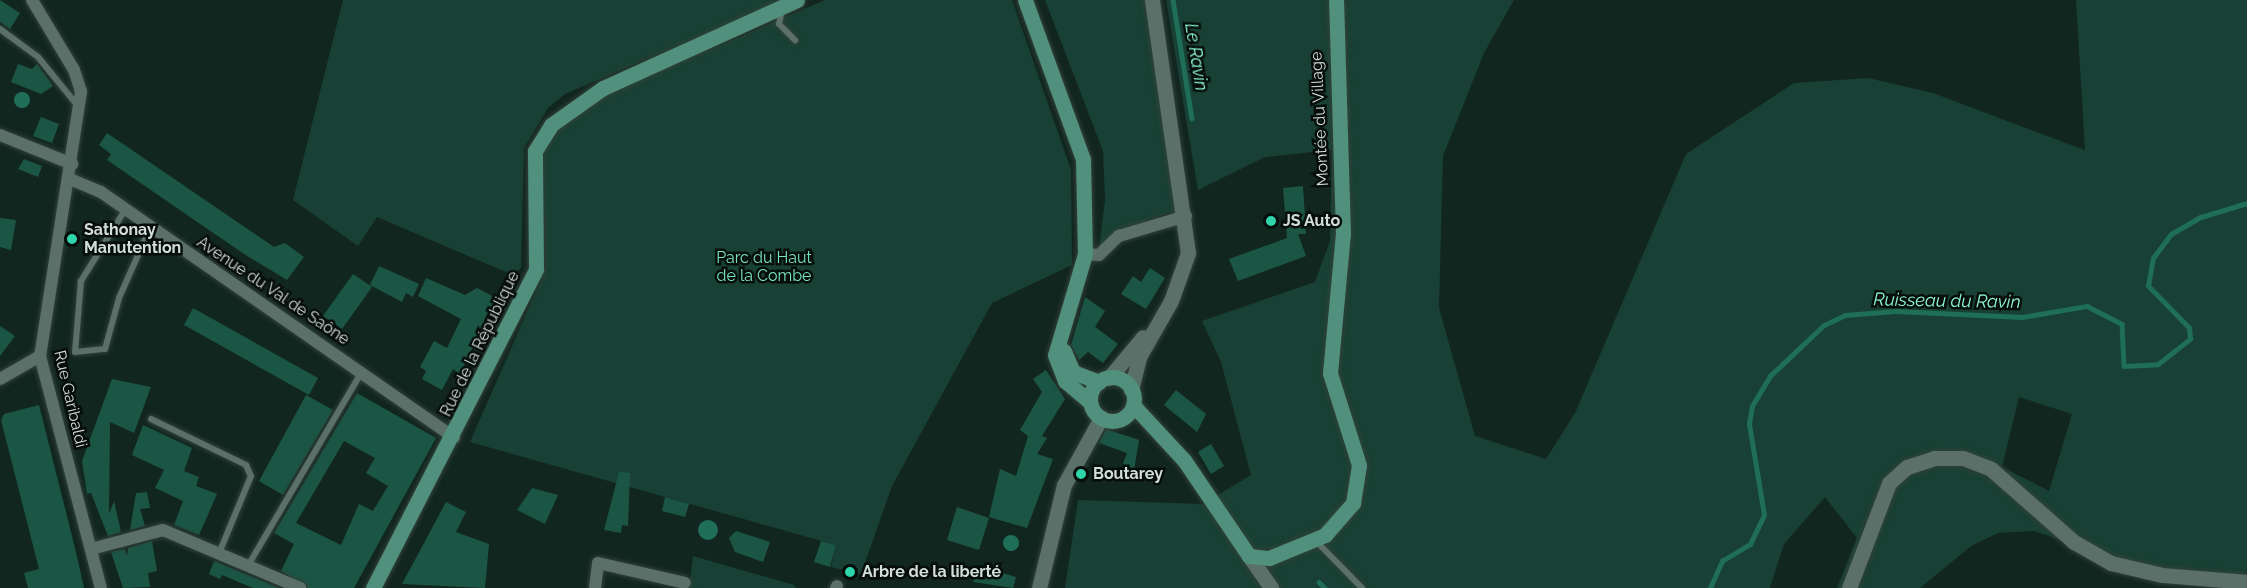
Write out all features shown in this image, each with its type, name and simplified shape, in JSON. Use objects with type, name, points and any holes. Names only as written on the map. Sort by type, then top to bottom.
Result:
[{"type":"main road","name":"Rue de la République","points":[[374,588],[454,437],[536,269],[535,151],[551,125],[603,88],[797,0]]},
{"type":"main road","points":[[1025,0],[1083,159],[1085,254],[1068,315],[1058,341],[1058,367],[1065,381],[1094,410],[1166,442]]},
{"type":"main road","name":"Montée du Village","points":[[1249,556],[1269,558],[1315,540],[1341,520],[1359,485],[1359,465],[1330,373],[1343,234],[1336,0]]},
{"type":"main road","points":[[1068,315],[1066,363],[1073,372],[1104,380],[1132,398],[1202,485],[1249,556]]},
{"type":"main road","points":[[1094,410],[1104,380]]},
{"type":"main road","points":[[1120,420],[1132,398]]},
{"type":"street","name":"Rue Garibaldi","points":[[32,0],[74,70],[81,108],[40,356],[101,588]]},
{"type":"street","points":[[1132,398],[1139,357],[1183,272],[1186,220],[1152,0]]},
{"type":"street","points":[[0,135],[72,164]]},
{"type":"street","name":"Avenue du Val de Saône","points":[[70,179],[101,192],[454,437]]},
{"type":"street","points":[[1085,254],[1098,255],[1119,236],[1186,220]]},
{"type":"street","points":[[1104,380],[1159,320]]},
{"type":"street","points":[[0,379],[40,356]]},
{"type":"street","points":[[1039,588],[1052,522],[1094,410]]},
{"type":"street","points":[[1849,588],[1889,483],[1907,467],[1953,458],[1991,469],[2074,542],[2111,563],[2162,575],[2247,582]]},
{"type":"street","points":[[91,549],[163,530],[220,551],[300,588]]},
{"type":"street","points":[[1249,556],[1271,588]]},
{"type":"street","points":[[595,588],[598,563],[685,582]]},
{"type":"lane","points":[[783,6],[779,24],[795,40]]},
{"type":"lane","points":[[0,29],[38,57],[81,108]]},
{"type":"lane","points":[[125,210],[81,281],[75,352],[105,349],[119,298],[150,228]]},
{"type":"lane","points":[[249,564],[362,371]]},
{"type":"lane","points":[[151,418],[246,465],[251,476],[220,551]]},
{"type":"lane","points":[[1315,540],[1362,588]]},
{"type":"green space","points":[[343,0],[783,0],[565,94],[548,108],[524,148],[521,268],[513,275],[377,217],[358,246],[293,200]]},
{"type":"green space","name":"Parc du Haut de la Combe","points":[[825,0],[1012,0],[1071,170],[1072,265],[992,303],[892,486],[861,574],[831,567],[836,545],[470,442],[545,271],[544,153],[563,123],[610,93]]},
{"type":"green space","points":[[1045,0],[1150,0],[1180,209],[1116,232],[1099,249],[1105,200],[1103,151]]},
{"type":"green space","points":[[1166,0],[1514,0],[1484,53],[1443,156],[1439,308],[1475,436],[1546,459],[1575,413],[1686,154],[1794,83],[1868,78],[1933,93],[2085,150],[2076,0],[2247,0],[2247,581],[2144,569],[2034,531],[1998,533],[1971,546],[1920,588],[1837,588],[1857,538],[1825,497],[1784,544],[1770,588],[1065,588],[1078,500],[1203,504],[1251,475],[1221,362],[1202,321],[1315,282],[1330,241],[1332,150],[1265,157],[1198,190]],"holes":[[[2019,397],[2072,414],[2049,491],[2002,467]]]},
{"type":"green space","points":[[693,556],[794,585],[796,588],[689,588]]},
{"type":"shaded area","points":[[19,92],[25,92],[30,100],[28,106],[19,108],[14,103],[14,97]]},
{"type":"shaded area","points":[[704,520],[712,520],[718,526],[718,534],[712,540],[704,540],[698,534],[698,526]]},
{"type":"shaded area","points":[[1008,535],[1014,535],[1019,543],[1017,549],[1008,551],[1003,546],[1003,540]]},
{"type":"building","points":[[0,0],[20,13],[10,29],[0,22]]},
{"type":"building","points":[[18,64],[32,69],[37,64],[53,86],[41,94],[11,82]]},
{"type":"building","points":[[41,117],[59,124],[52,143],[33,136]]},
{"type":"building","points":[[107,133],[274,247],[285,243],[304,257],[287,280],[244,254],[107,160],[111,154],[99,145]]},
{"type":"building","points":[[24,159],[42,166],[38,177],[18,169]]},
{"type":"building","points":[[1303,186],[1306,234],[1298,234],[1306,256],[1238,281],[1229,259],[1287,238],[1283,188]]},
{"type":"building","points":[[0,218],[16,220],[11,250],[0,247]]},
{"type":"building","points":[[379,266],[419,284],[413,297],[406,293],[402,302],[370,285]]},
{"type":"building","points":[[1150,268],[1165,278],[1146,309],[1121,294],[1133,276],[1141,282]]},
{"type":"building","points":[[353,274],[372,287],[342,329],[323,316]]},
{"type":"building","points":[[426,278],[465,295],[477,288],[496,298],[460,374],[453,369],[442,390],[422,379],[426,371],[420,367],[434,341],[447,348],[461,319],[418,296]]},
{"type":"building","points":[[1085,297],[1105,311],[1095,327],[1118,344],[1103,363],[1088,352],[1079,360],[1071,345]]},
{"type":"building","points":[[193,308],[318,378],[309,395],[184,325]]},
{"type":"building","points":[[0,326],[15,336],[0,356]]},
{"type":"building","points":[[1046,370],[1065,399],[1042,436],[1047,438],[1037,454],[1053,459],[1027,528],[989,517],[1000,469],[1016,476],[1028,436],[1020,430],[1042,392],[1033,379]]},
{"type":"building","points":[[112,379],[151,387],[134,433],[110,422],[109,514],[114,501],[121,532],[108,536],[91,493],[87,494],[82,461]]},
{"type":"building","points":[[1176,390],[1206,414],[1197,432],[1164,405]]},
{"type":"building","points":[[357,393],[436,438],[354,588],[308,588],[281,571],[294,544],[274,533]],"holes":[[[344,441],[375,458],[366,473],[388,486],[373,511],[359,504],[341,545],[296,523]]]},
{"type":"building","points":[[306,395],[333,410],[283,495],[259,481]]},
{"type":"building","points":[[39,405],[84,588],[28,588],[24,573],[39,569],[1,420],[4,414]]},
{"type":"building","points":[[143,425],[192,448],[184,471],[199,477],[196,486],[217,494],[199,535],[174,525],[183,501],[155,488],[164,470],[132,455]]},
{"type":"building","points":[[1106,429],[1139,440],[1133,476],[1120,472],[1127,453],[1099,443]]},
{"type":"building","points":[[1211,444],[1224,466],[1211,474],[1198,452]]},
{"type":"building","points":[[619,472],[630,473],[628,526],[622,525],[621,533],[604,530]]},
{"type":"building","points":[[532,488],[558,495],[545,524],[517,510]]},
{"type":"building","points":[[147,492],[150,508],[140,509],[145,526],[130,530],[136,493]]},
{"type":"building","points":[[665,497],[689,504],[685,517],[662,511]]},
{"type":"building","points":[[446,502],[466,512],[456,532],[489,544],[485,588],[402,584]]},
{"type":"building","points":[[957,507],[989,518],[979,550],[947,540]]},
{"type":"building","points":[[736,531],[770,542],[763,562],[735,552],[729,538]]},
{"type":"building","points":[[152,541],[157,571],[148,573],[150,587],[123,588],[111,552],[125,549],[127,556],[128,548]]},
{"type":"building","points":[[821,541],[836,545],[830,567],[814,562]]},
{"type":"building","points":[[214,561],[279,588],[253,588],[222,575],[220,579],[209,574]]},
{"type":"building","points":[[979,566],[1016,577],[1013,588],[973,582]]},
{"type":"waterway","name":"Le Ravin","points":[[1173,0],[1192,118]]},
{"type":"waterway","name":"Ruisseau du Ravin","points":[[1710,588],[1722,561],[1750,544],[1764,515],[1749,424],[1752,406],[1770,376],[1824,325],[1845,315],[1895,311],[2022,317],[2087,306],[2122,324],[2124,366],[2158,364],[2190,339],[2189,328],[2148,286],[2153,258],[2171,234],[2201,217],[2247,203]]},
{"type":"waterway","name":"Ruisseau du Ravin","points":[[1319,582],[1325,588]]},
{"type":"place","name":"JS Auto","points":[[1271,221]]},
{"type":"place","name":"Sathonay Manutention","points":[[72,239]]},
{"type":"place","name":"Boutarey","points":[[1081,474]]},
{"type":"place","name":"Arbre de la liberté","points":[[850,572]]}]
